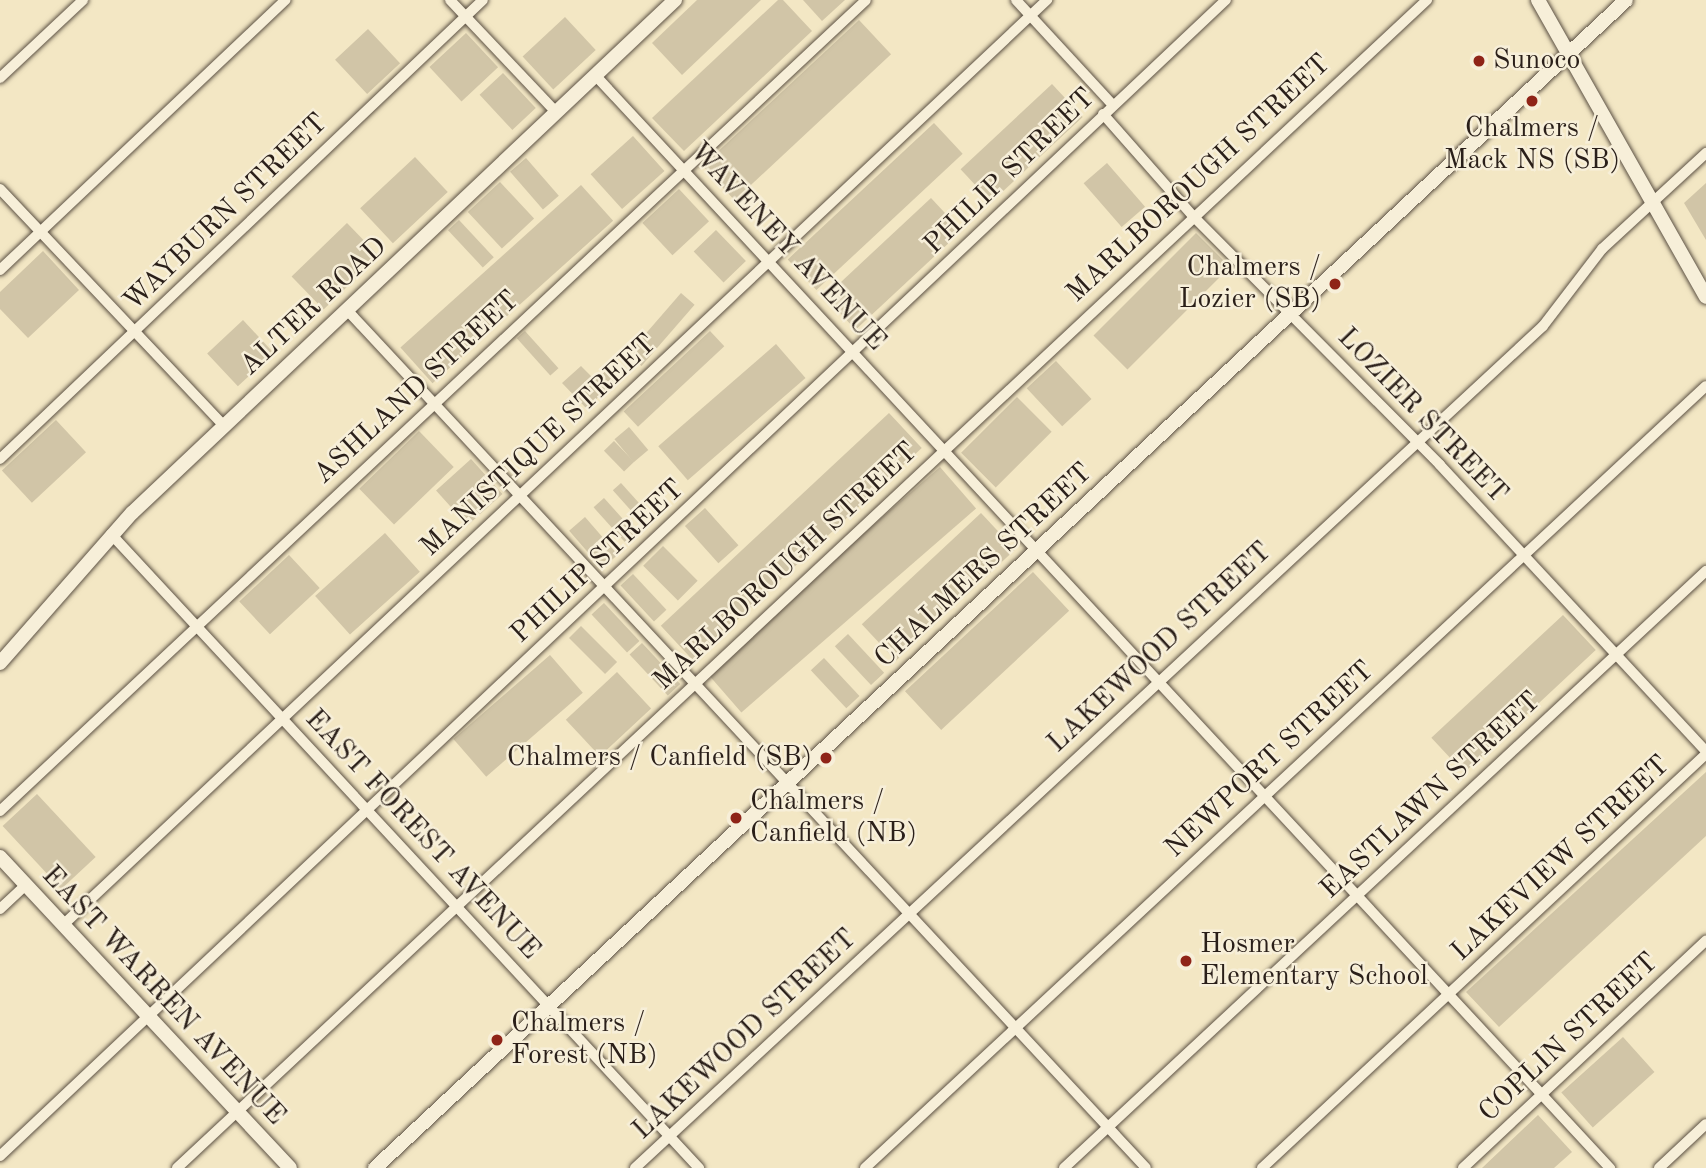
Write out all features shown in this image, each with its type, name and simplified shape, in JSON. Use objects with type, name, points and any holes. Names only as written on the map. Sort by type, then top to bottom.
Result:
[{"type":"street","points":[[0,78],[83,0]]},
{"type":"street","points":[[0,270],[286,0]]},
{"type":"street","points":[[450,0],[556,112]]},
{"type":"street","name":"WAYBURN STREET","points":[[0,458],[483,0]]},
{"type":"street","name":"ALTER ROAD","points":[[0,663],[111,534],[675,0]]},
{"type":"street","name":"ASHLAND STREET","points":[[0,811],[866,0]]},
{"type":"street","points":[[1016,0],[1113,105]]},
{"type":"street","name":"MANISTIQUE STREET","points":[[63,925],[1047,0]]},
{"type":"street","name":"PHILIP STREET","points":[[0,1156],[369,811],[1226,0]]},
{"type":"street","name":"MARLBOROUGH STREET","points":[[177,1168],[1192,215],[1427,0]]},
{"type":"street","points":[[1538,0],[1706,297]]},
{"type":"street","name":"CHALMERS STREET","points":[[375,1168],[1626,0]]},
{"type":"street","name":"WAVENEY AVENUE","points":[[595,75],[1036,551]]},
{"type":"street","name":"LOZIER STREET","points":[[1103,114],[1192,215],[1418,441],[1706,753]]},
{"type":"street","name":"LAKEWOOD STREET","points":[[635,1168],[1543,326],[1593,258],[1706,153]]},
{"type":"street","points":[[0,189],[224,426]]},
{"type":"street","points":[[347,310],[1146,1168]]},
{"type":"street","name":"NEWPORT STREET","points":[[865,1168],[1264,794],[1706,386]]},
{"type":"street","name":"EAST FOREST AVENUE","points":[[111,534],[699,1168]]},
{"type":"street","points":[[1036,551],[1610,1168]]},
{"type":"street","name":"EASTLAWN STREET","points":[[1064,1168],[1706,571]]},
{"type":"street","name":"LAKEVIEW STREET","points":[[1262,1168],[1706,753]]},
{"type":"street","name":"EAST WARREN AVENUE","points":[[0,856],[290,1168]]},
{"type":"street","points":[[0,909],[26,885]]},
{"type":"street","name":"COPLIN STREET","points":[[1463,1168],[1706,941]]},
{"type":"street","points":[[1659,1168],[1706,1124]]},
{"type":"shaded area","points":[[697,0],[761,0],[682,75],[652,43]]},
{"type":"shaded area","points":[[778,0],[783,0],[812,31],[684,151],[652,118]]},
{"type":"shaded area","points":[[803,0],[845,0],[822,21]]},
{"type":"shaded area","points":[[565,17],[596,50],[553,89],[523,57]]},
{"type":"shaded area","points":[[859,20],[891,54],[735,200],[702,166]]},
{"type":"shaded area","points":[[368,29],[400,63],[367,94],[335,60]]},
{"type":"shaded area","points":[[466,33],[498,67],[461,101],[429,67]]},
{"type":"shaded area","points":[[503,73],[536,108],[512,130],[480,95]]},
{"type":"shaded area","points":[[1052,84],[1083,117],[991,202],[961,169]]},
{"type":"shaded area","points":[[934,123],[963,154],[816,290],[788,259]]},
{"type":"shaded area","points":[[633,136],[664,171],[622,209],[591,174]]},
{"type":"shaded area","points":[[415,157],[448,192],[393,243],[360,208]]},
{"type":"shaded area","points":[[526,158],[559,196],[543,210],[510,172]]},
{"type":"shaded area","points":[[1107,163],[1145,207],[1122,227],[1084,183]]},
{"type":"shaded area","points":[[500,182],[534,219],[502,249],[468,212]]},
{"type":"shaded area","points":[[1706,183],[1706,240],[1684,203]]},
{"type":"shaded area","points":[[581,185],[613,221],[433,383],[400,348]]},
{"type":"shaded area","points":[[679,189],[709,221],[672,255],[642,223]]},
{"type":"shaded area","points":[[931,198],[962,231],[856,330],[825,297]]},
{"type":"shaded area","points":[[459,220],[494,257],[483,268],[448,230]]},
{"type":"shaded area","points":[[347,223],[379,256],[324,310],[292,276]]},
{"type":"shaded area","points":[[716,230],[746,261],[724,282],[694,252]]},
{"type":"shaded area","points":[[1196,233],[1230,267],[1127,369],[1093,336]]},
{"type":"shaded area","points":[[43,251],[79,290],[28,338],[0,309],[0,292]]},
{"type":"shaded area","points":[[681,293],[695,305],[641,366],[628,354]]},
{"type":"shaded area","points":[[243,320],[274,353],[238,386],[207,353]]},
{"type":"shaded area","points":[[525,331],[558,368],[550,376],[517,338]]},
{"type":"shaded area","points":[[710,331],[724,346],[638,427],[624,411]]},
{"type":"shaded area","points":[[776,344],[806,378],[688,480],[658,446]]},
{"type":"shaded area","points":[[1056,361],[1091,399],[1062,426],[1027,388]]},
{"type":"shaded area","points":[[581,366],[595,380],[610,367],[619,379],[586,408],[562,383]]},
{"type":"shaded area","points":[[1017,397],[1052,432],[996,488],[961,453]]},
{"type":"shaded area","points":[[889,413],[922,448],[694,661],[661,626]]},
{"type":"shaded area","points":[[56,420],[86,452],[32,503],[2,470]]},
{"type":"shaded area","points":[[629,427],[648,450],[634,462],[614,439]]},
{"type":"shaded area","points":[[419,431],[454,467],[394,525],[359,489]]},
{"type":"shaded area","points":[[614,441],[634,462],[624,472],[604,451]]},
{"type":"shaded area","points":[[471,459],[502,494],[468,525],[436,490]]},
{"type":"shaded area","points":[[940,467],[976,509],[741,713],[705,671]]},
{"type":"shaded area","points":[[621,483],[655,521],[647,528],[613,490]]},
{"type":"shaded area","points":[[604,498],[638,536],[628,545],[594,507]]},
{"type":"shaded area","points":[[705,508],[738,545],[718,563],[685,526]]},
{"type":"shaded area","points":[[981,513],[1015,550],[896,661],[862,624]]},
{"type":"shaded area","points":[[585,517],[618,555],[602,569],[569,531]]},
{"type":"shaded area","points":[[385,533],[420,572],[350,635],[315,596]]},
{"type":"shaded area","points":[[663,546],[698,581],[678,600],[643,566]]},
{"type":"shaded area","points":[[289,555],[320,588],[270,634],[239,601]]},
{"type":"shaded area","points":[[1033,572],[1069,611],[941,730],[905,691]]},
{"type":"shaded area","points":[[633,574],[666,610],[654,621],[621,586]]},
{"type":"shaded area","points":[[604,603],[639,641],[627,653],[592,615]]},
{"type":"shaded area","points":[[1563,615],[1596,650],[1464,773],[1431,738]]},
{"type":"shaded area","points":[[581,626],[617,662],[605,674],[569,638]]},
{"type":"shaded area","points":[[848,634],[884,673],[871,685],[835,646]]},
{"type":"shaded area","points":[[642,643],[680,684],[668,696],[630,655]]},
{"type":"shaded area","points":[[550,655],[583,693],[486,777],[453,739]]},
{"type":"shaded area","points":[[824,658],[859,696],[846,708],[811,670]]},
{"type":"shaded area","points":[[617,672],[651,709],[600,756],[566,720]]},
{"type":"shaded area","points":[[1706,772],[1706,836],[1499,1027],[1466,992]]},
{"type":"shaded area","points":[[37,794],[96,857],[61,889],[3,826]]},
{"type":"shaded area","points":[[1623,1037],[1654,1072],[1593,1127],[1561,1093]]},
{"type":"shaded area","points":[[1538,1115],[1572,1152],[1554,1168],[1482,1168]]},
{"type":"place","name":"Sunoco","points":[[1479,61]]},
{"type":"place","name":"Chalmers / Mack NS (SB)","points":[[1532,101]]},
{"type":"place","name":"Chalmers / Lozier (SB)","points":[[1335,284]]},
{"type":"place","name":"Chalmers / Canfield (SB)","points":[[826,758]]},
{"type":"place","name":"Chalmers / Canfield (NB)","points":[[736,818]]},
{"type":"place","name":"Hosmer Elementary School","points":[[1186,961]]},
{"type":"place","name":"Chalmers / Forest (NB)","points":[[497,1040]]}]
